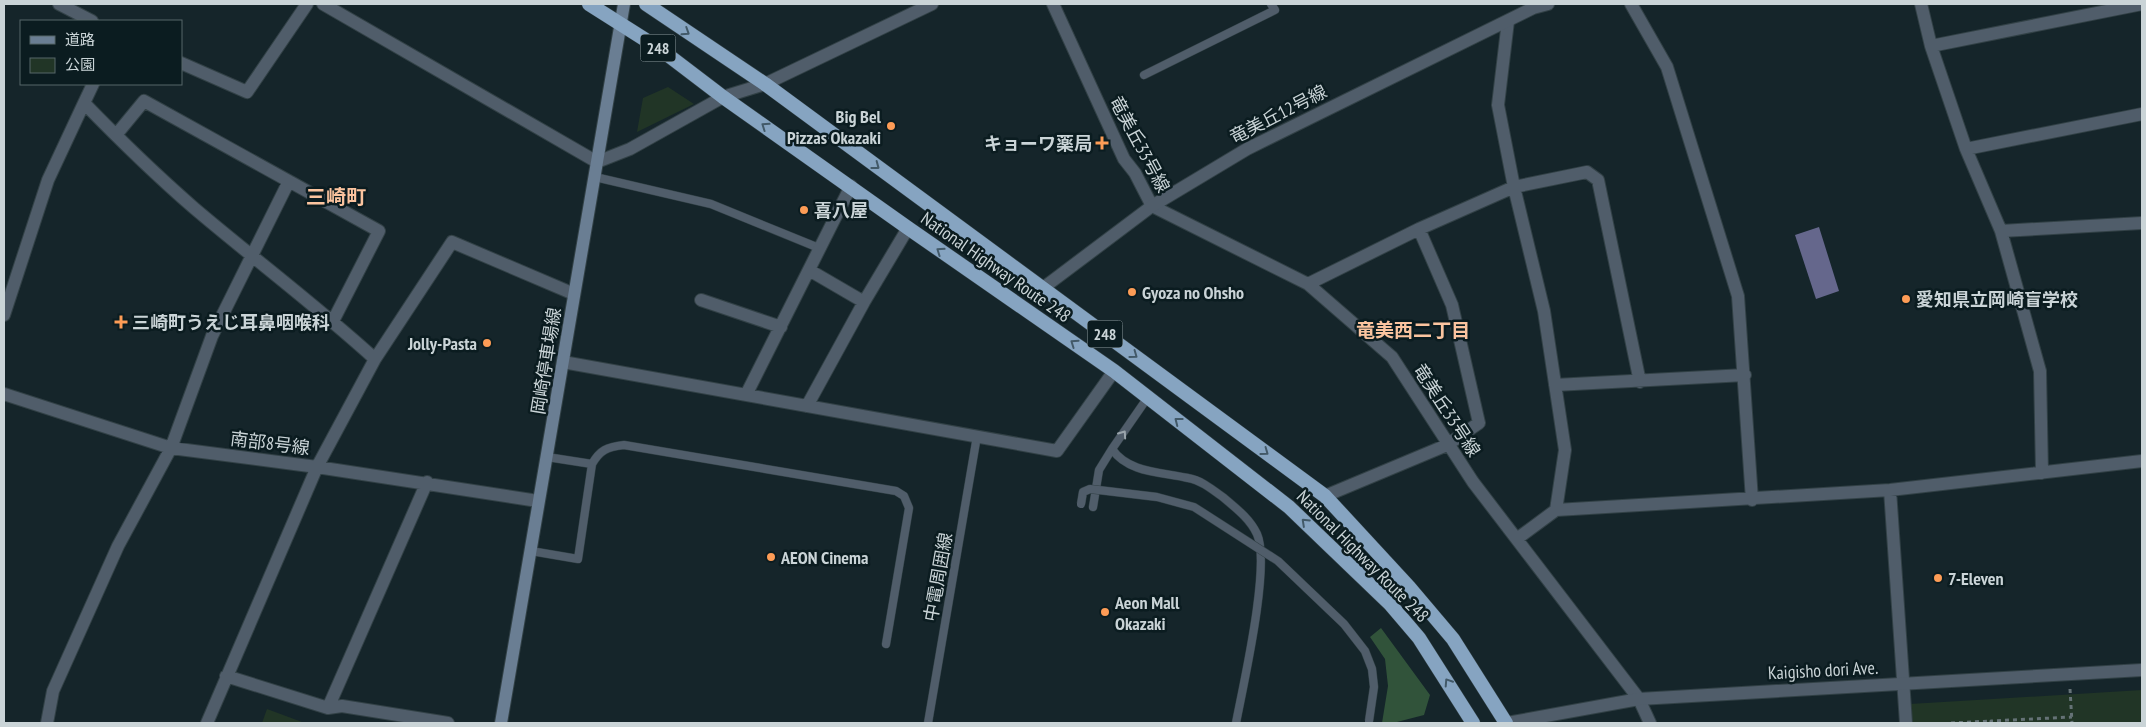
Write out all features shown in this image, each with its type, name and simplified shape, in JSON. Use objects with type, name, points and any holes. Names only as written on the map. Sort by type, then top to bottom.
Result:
[{"type":"highway","name":"National Highway Route 248","points":[[589,4],[660,49],[723,97],[1114,371],[1289,506],[1390,604],[1419,638],[1474,723]]},
{"type":"highway","name":"National Highway Route 248","points":[[646,4],[765,84],[1325,496],[1409,587],[1453,639],[1507,723]]},
{"type":"main road","name":"岡崎停車場線","points":[[501,723],[538,501],[548,457],[574,294],[596,177],[624,4]]},
{"type":"street","points":[[59,4],[90,20]]},
{"type":"street","points":[[182,63],[247,92],[307,4]]},
{"type":"street","points":[[323,4],[597,162],[630,149],[723,97],[765,84],[932,4]]},
{"type":"street","name":"竜美丘33号線","points":[[1053,4],[1124,160],[1134,173],[1152,206],[1308,284],[1392,356],[1447,445],[1639,699],[1650,723]]},
{"type":"street","name":"竜美丘12号線","points":[[1043,288],[1152,206],[1247,149],[1508,21],[1533,6],[1548,4]]},
{"type":"street","points":[[1631,4],[1667,67],[1738,296],[1745,375],[1752,500]]},
{"type":"street","points":[[1921,4],[1931,46],[1966,149],[2001,231],[2040,371],[2042,473]]},
{"type":"street","points":[[1931,46],[2142,4]]},
{"type":"street","points":[[1508,21],[1498,105],[1514,187],[1544,312],[1565,450],[1556,510]]},
{"type":"street","points":[[4,315],[48,180],[93,85]]},
{"type":"street","points":[[116,135],[144,101],[379,231],[334,321]]},
{"type":"street","points":[[84,103],[192,206],[251,256],[334,321],[375,359]]},
{"type":"street","points":[[1966,149],[2142,114]]},
{"type":"street","points":[[1308,284],[1419,229],[1514,187],[1587,172],[1598,180],[1640,382]]},
{"type":"street","points":[[47,723],[53,691],[118,546],[171,448],[212,336],[289,181]]},
{"type":"street","points":[[746,395],[851,186]]},
{"type":"street","points":[[2001,231],[2142,223]]},
{"type":"street","points":[[807,406],[864,302],[908,228]]},
{"type":"street","points":[[1325,496],[1447,445],[1479,423],[1452,305],[1419,229]]},
{"type":"street","points":[[207,723],[318,467],[375,359],[452,242],[574,294]]},
{"type":"street","points":[[810,270],[864,302]]},
{"type":"street","points":[[701,300],[781,327]]},
{"type":"street","points":[[563,362],[1057,450],[1114,371]]},
{"type":"street","points":[[1555,385],[1745,375]]},
{"type":"street","name":"南部8号線","points":[[4,394],[171,448],[427,482],[538,501]]},
{"type":"street","points":[[1518,538],[1556,510],[1752,500],[1890,490],[2142,461]]},
{"type":"street","points":[[328,708],[427,482]]},
{"type":"street","points":[[1890,490],[1906,723]]},
{"type":"street","name":"Kaigisho dori Ave.","points":[[1507,723],[1639,699],[2142,670]]},
{"type":"street","points":[[226,676],[328,708],[342,706],[448,723]]},
{"type":"lane","points":[[1144,75],[1274,10],[1271,4]]},
{"type":"lane","points":[[596,177],[711,204],[819,248]]},
{"type":"lane","points":[[1093,507],[1099,470],[1148,397]]},
{"type":"lane","name":"中電周囲線","points":[[928,723],[977,436]]},
{"type":"lane","points":[[531,551],[578,559],[592,464],[598,454],[608,446],[896,491],[904,496],[909,508],[886,644]]},
{"type":"lane","points":[[1112,449],[1130,467],[1196,479],[1244,515],[1258,536],[1261,566],[1260,590],[1236,723]]},
{"type":"lane","points":[[548,457],[592,464]]},
{"type":"lane","points":[[1081,504],[1083,492],[1090,489],[1157,497],[1194,506],[1278,561],[1344,624],[1365,652],[1372,668],[1374,687],[1368,722]]},
{"type":"path","points":[[2069,674],[2072,723]]},
{"type":"path","points":[[1951,723],[2072,717]]},
{"type":"green space","points":[[668,87],[694,104],[637,132],[643,98]]},
{"type":"green space","points":[[1381,628],[1430,695],[1424,715],[1393,723],[1382,723],[1388,686],[1385,659],[1370,637]]},
{"type":"green space","points":[[2142,690],[2142,723],[1912,723],[1910,704]]},
{"type":"green space","points":[[267,709],[302,722],[262,723]]},
{"type":"water","points":[[1819,227],[1839,291],[1816,299],[1795,235]]},
{"type":"place","name":"Big Bel Pizzas Okazaki","points":[[891,126]]},
{"type":"place","name":"キョーワ薬局","points":[[1102,143]]},
{"type":"place","name":"喜八屋","points":[[804,210]]},
{"type":"place","name":"Gyoza no Ohsho","points":[[1132,292]]},
{"type":"place","name":"愛知県立岡崎盲学校","points":[[1906,299]]},
{"type":"place","name":"三崎町うえじ耳鼻咽喉科","points":[[121,322]]},
{"type":"place","name":"Jolly-Pasta","points":[[487,343]]},
{"type":"place","name":"AEON Cinema","points":[[771,557]]},
{"type":"place","name":"7-Eleven","points":[[1938,578]]},
{"type":"place","name":"Aeon Mall Okazaki","points":[[1105,612]]},
{"type":"district","name":"三崎町","points":[[336,197]]},
{"type":"district","name":"竜美西二丁目","points":[[1413,330]]}]
